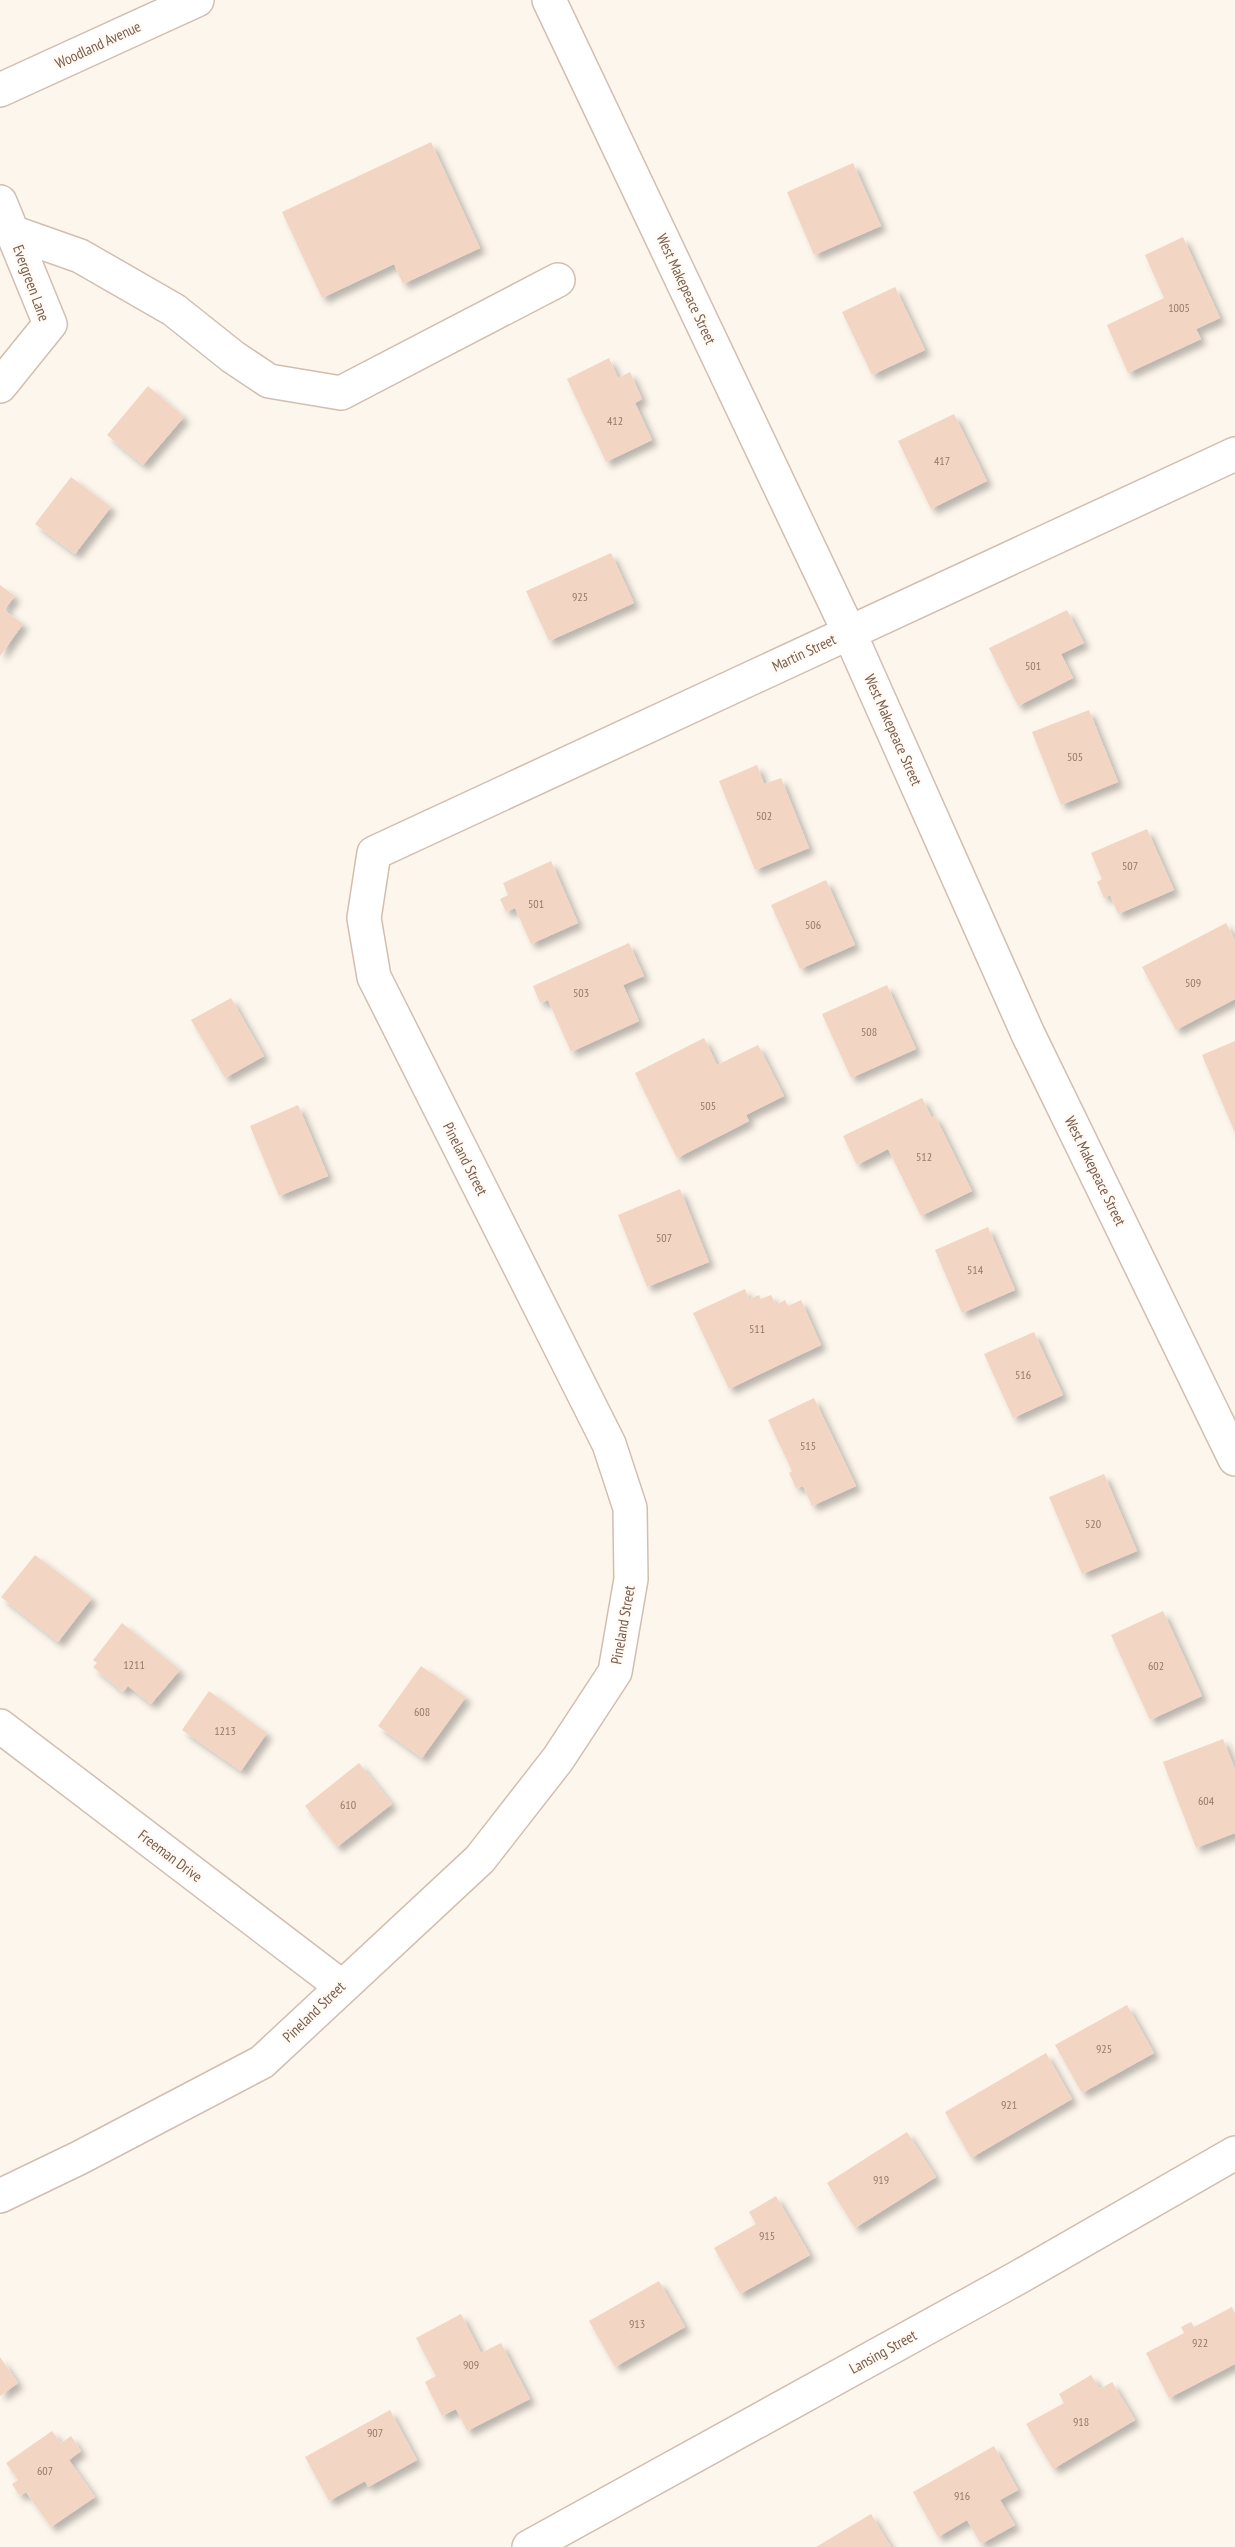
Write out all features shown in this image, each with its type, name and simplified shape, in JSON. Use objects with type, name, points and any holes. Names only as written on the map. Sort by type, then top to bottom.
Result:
[{"type":"street","name":"Woodland Avenue","points":[[0,90],[196,0]]},
{"type":"street","name":"West Makepeace Street","points":[[549,0],[849,632],[1028,1034],[1235,1459]]},
{"type":"street","name":"Evergreen Lane","points":[[0,202],[50,324],[0,386]]},
{"type":"street","points":[[12,232],[80,256],[174,310],[232,357],[269,381],[341,393],[558,280]]},
{"type":"street","name":"Martin Street","points":[[374,853],[1235,454]]},
{"type":"street","name":"Pineland Street","points":[[0,2196],[79,2158],[262,2062],[480,1859],[558,1759],[615,1672],[631,1579],[630,1508],[609,1444],[374,977],[364,918],[374,853]]},
{"type":"street","name":"Freeman Drive","points":[[0,1726],[341,1986]]},
{"type":"street","name":"Lansing Street","points":[[529,2547],[1019,2277],[1235,2153]]},
{"type":"building","points":[[431,142],[480,248],[403,284],[394,264],[322,298],[282,212]]},
{"type":"building","points":[[853,163],[881,226],[814,255],[787,192]]},
{"type":"building","points":[[1183,237],[1220,318],[1196,329],[1201,339],[1128,373],[1107,325],[1164,298],[1145,255]]},
{"type":"building","points":[[895,287],[925,350],[872,375],[842,312]]},
{"type":"building","points":[[609,358],[618,378],[630,372],[642,399],[635,403],[652,440],[606,462],[567,379]]},
{"type":"building","points":[[148,386],[184,417],[143,465],[107,435]]},
{"type":"building","points":[[954,414],[987,481],[931,509],[898,441]]},
{"type":"building","points":[[71,477],[111,507],[75,554],[35,524]]},
{"type":"building","points":[[611,553],[634,603],[549,641],[526,591]]},
{"type":"building","points":[[0,585],[15,596],[4,610],[23,624],[0,656]]},
{"type":"building","points":[[1067,610],[1084,643],[1061,654],[1073,678],[1018,706],[989,648]]},
{"type":"building","points":[[1089,710],[1118,782],[1061,805],[1032,732]]},
{"type":"building","points":[[757,765],[764,784],[781,778],[809,848],[755,870],[719,781]]},
{"type":"building","points":[[1147,829],[1174,890],[1118,914],[1110,895],[1104,898],[1097,882],[1102,879],[1091,853]]},
{"type":"building","points":[[551,861],[578,923],[531,944],[515,908],[506,912],[500,899],[508,895],[503,883]]},
{"type":"building","points":[[826,880],[855,945],[800,969],[771,905]]},
{"type":"building","points":[[1226,923],[1235,940],[1235,999],[1176,1030],[1142,967]]},
{"type":"building","points":[[629,943],[644,976],[623,985],[639,1021],[571,1052],[548,1000],[540,1003],[533,986]]},
{"type":"building","points":[[887,985],[916,1049],[851,1078],[822,1014]]},
{"type":"building","points":[[231,998],[264,1056],[225,1078],[191,1020]]},
{"type":"building","points":[[704,1038],[717,1065],[758,1045],[784,1096],[746,1115],[749,1121],[677,1158],[635,1073]]},
{"type":"building","points":[[1235,1041],[1235,1133],[1202,1055]]},
{"type":"building","points":[[922,1098],[932,1118],[935,1116],[972,1191],[921,1216],[888,1149],[857,1165],[843,1136]]},
{"type":"building","points":[[298,1105],[328,1176],[279,1196],[250,1126]]},
{"type":"building","points":[[680,1189],[709,1262],[647,1287],[618,1215]]},
{"type":"building","points":[[988,1227],[1015,1290],[962,1313],[935,1250]]},
{"type":"building","points":[[745,1289],[749,1299],[759,1295],[761,1299],[771,1295],[776,1305],[785,1300],[788,1306],[801,1300],[821,1345],[729,1389],[693,1313]]},
{"type":"building","points":[[1034,1332],[1063,1395],[1013,1418],[984,1354]]},
{"type":"building","points":[[814,1398],[856,1486],[812,1506],[803,1486],[796,1488],[789,1473],[792,1471],[768,1420]]},
{"type":"building","points":[[1104,1474],[1137,1551],[1082,1574],[1049,1497]]},
{"type":"building","points":[[35,1555],[92,1598],[58,1642],[1,1597]]},
{"type":"building","points":[[1163,1611],[1202,1696],[1150,1720],[1111,1635]]},
{"type":"building","points":[[122,1623],[180,1670],[151,1704],[128,1686],[123,1692],[93,1667],[97,1663],[93,1660]]},
{"type":"building","points":[[421,1666],[466,1697],[422,1758],[378,1726]]},
{"type":"building","points":[[209,1691],[267,1733],[241,1771],[182,1730]]},
{"type":"building","points":[[1223,1739],[1235,1769],[1235,1833],[1196,1848],[1163,1762]]},
{"type":"building","points":[[359,1763],[392,1804],[337,1847],[305,1806]]},
{"type":"building","points":[[1127,2005],[1154,2053],[1082,2093],[1055,2045]]},
{"type":"building","points":[[1046,2053],[1072,2099],[971,2158],[945,2112]]},
{"type":"building","points":[[907,2132],[936,2177],[855,2228],[827,2183]]},
{"type":"building","points":[[776,2196],[810,2255],[740,2294],[714,2248],[756,2224],[749,2212]]},
{"type":"building","points":[[659,2281],[685,2327],[615,2367],[589,2321]]},
{"type":"building","points":[[1232,2307],[1235,2314],[1235,2364],[1169,2398],[1146,2353],[1184,2333],[1181,2327],[1191,2322],[1194,2327]]},
{"type":"building","points":[[461,2314],[481,2353],[501,2343],[530,2399],[467,2431],[456,2409],[442,2416],[425,2382],[436,2376],[416,2338]]},
{"type":"building","points":[[0,2357],[18,2383],[0,2396]]},
{"type":"building","points":[[1091,2375],[1100,2389],[1112,2382],[1135,2420],[1053,2469],[1026,2424],[1064,2403],[1059,2394]]},
{"type":"building","points":[[390,2410],[417,2460],[368,2487],[365,2481],[329,2501],[305,2457]]},
{"type":"building","points":[[52,2431],[61,2443],[71,2436],[81,2451],[69,2460],[95,2497],[51,2527],[26,2492],[20,2496],[12,2484],[18,2480],[6,2463]]},
{"type":"building","points":[[994,2446],[1018,2490],[1000,2500],[1015,2525],[981,2544],[967,2520],[938,2537],[913,2492]]},
{"type":"building","points":[[871,2514],[891,2547],[816,2547]]}]
